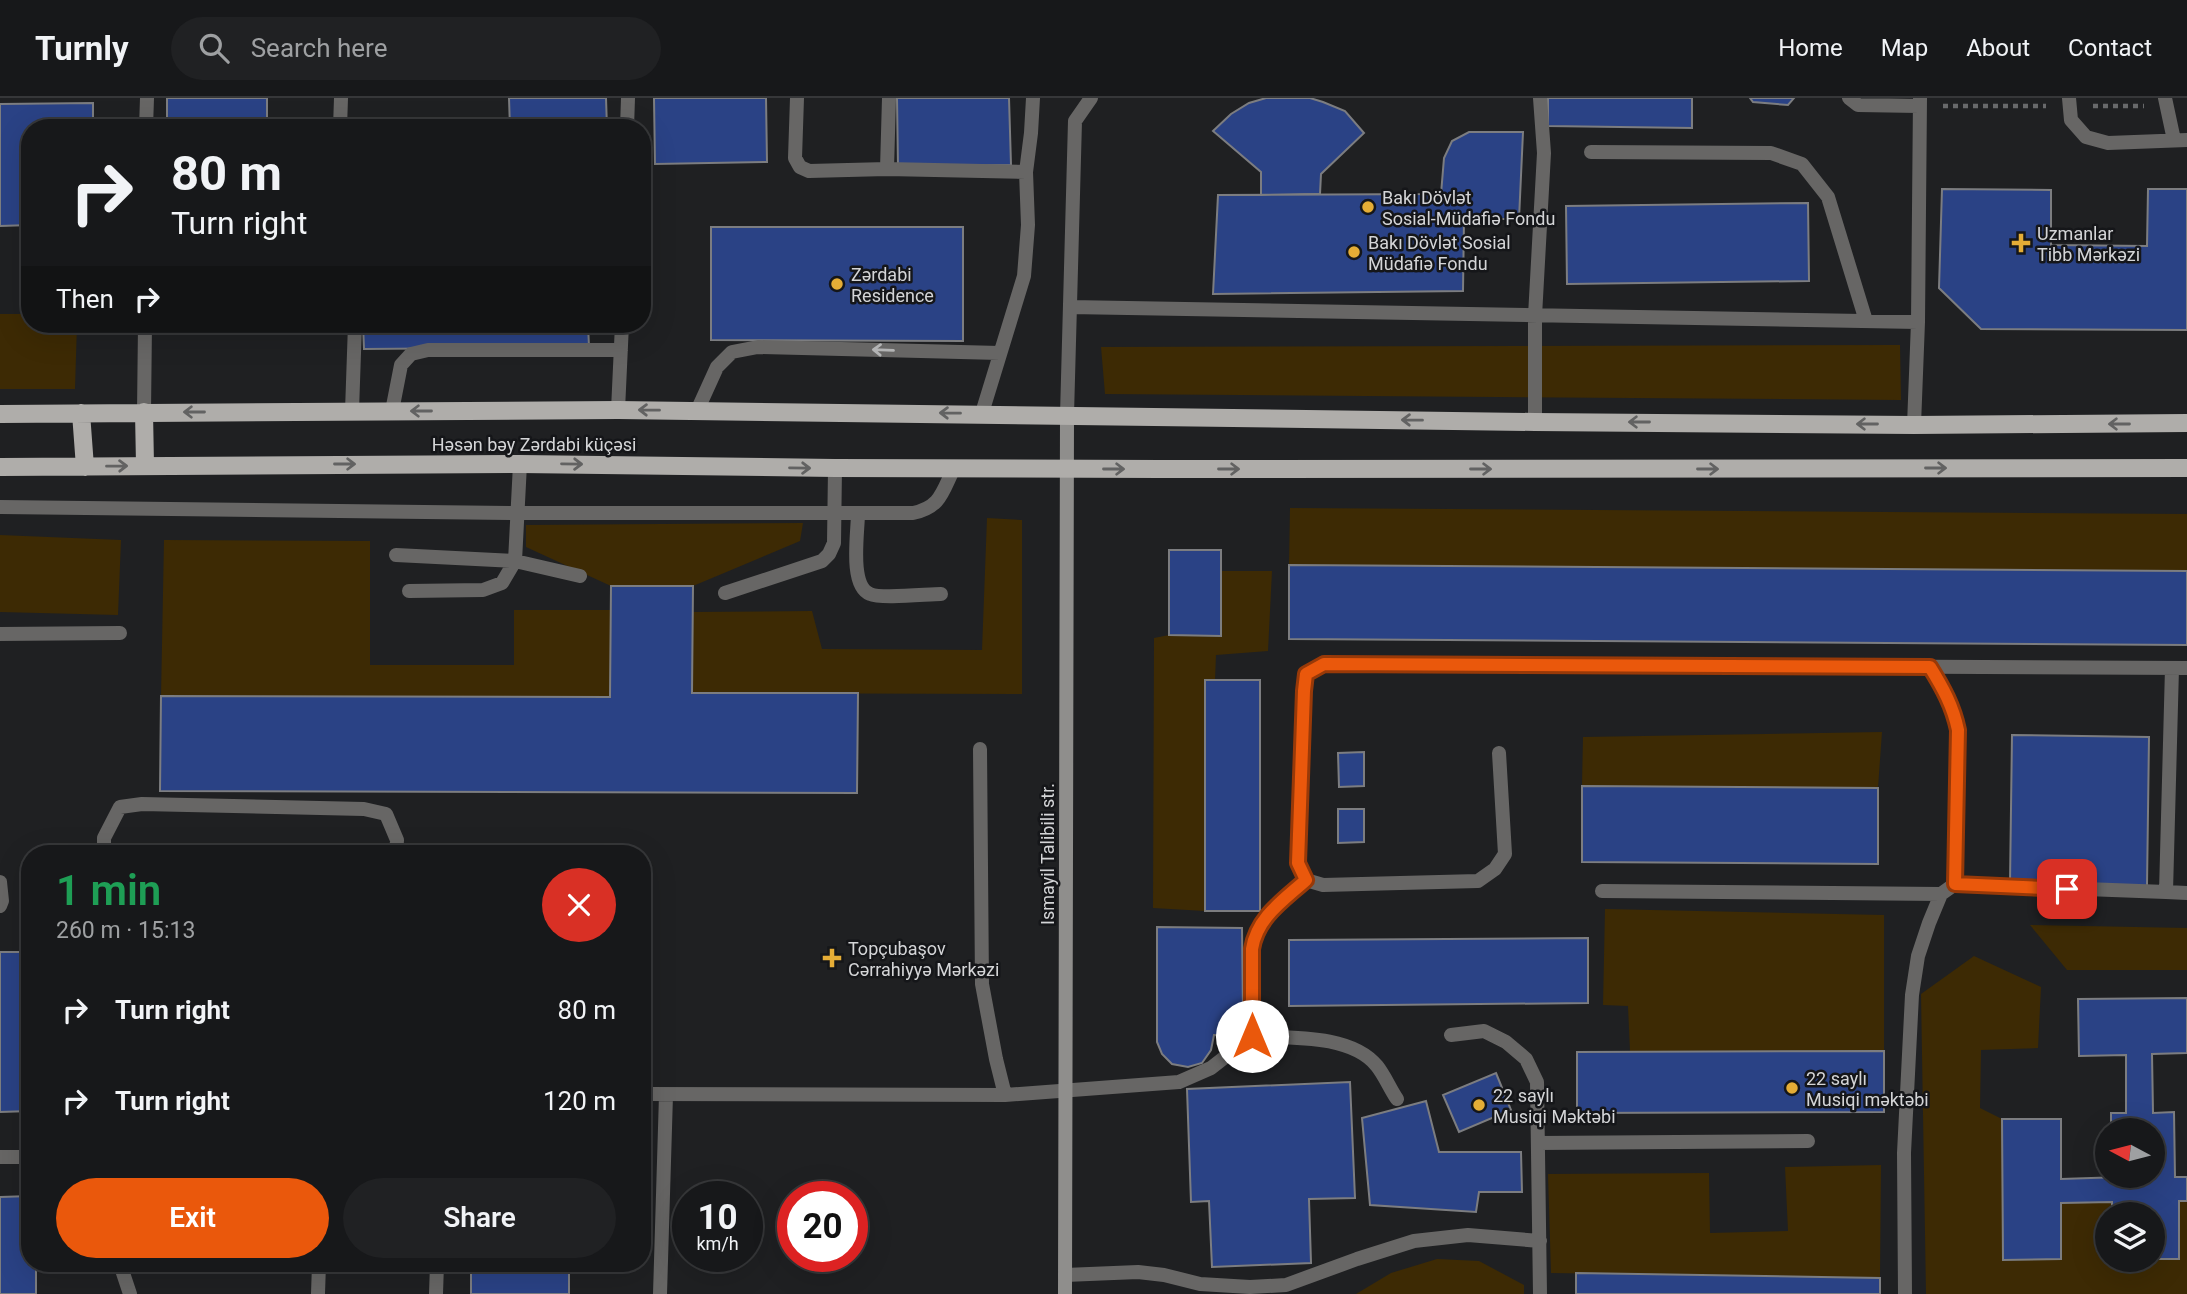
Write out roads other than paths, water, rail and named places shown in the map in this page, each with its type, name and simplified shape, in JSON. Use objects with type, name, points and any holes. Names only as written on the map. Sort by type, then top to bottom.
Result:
[{"type":"main road","name":"Həsən bəy Zərdabi küçəsi","points":[[0,414],[618,410],[1535,422],[1914,425],[2187,423]]},
{"type":"main road","points":[[144,412],[145,465]]},
{"type":"main road","points":[[81,413],[85,467]]},
{"type":"main road","name":"Həsən bəy Zərdabi küçəsi","points":[[0,467],[520,464],[835,468],[2187,468]]},
{"type":"street","name":"Ismayil Talibili str.","points":[[1065,1294],[1067,415]]},
{"type":"lane","points":[[146,98],[146,119]]},
{"type":"lane","points":[[340,119],[341,98]]},
{"type":"lane","points":[[627,119],[628,98]]},
{"type":"lane","points":[[797,98],[795,158],[800,167],[809,171],[887,169],[1026,172]]},
{"type":"lane","points":[[887,169],[889,98]]},
{"type":"lane","points":[[982,413],[1024,276],[1028,225],[1026,172],[1033,98]]},
{"type":"lane","points":[[1067,415],[1075,121],[1091,98]]},
{"type":"lane","points":[[1535,422],[1535,316],[1544,153],[1540,98]]},
{"type":"lane","points":[[1849,98],[1858,105],[1920,102],[1914,425]]},
{"type":"lane","points":[[2069,98],[2071,120],[2086,137],[2108,143],[2181,140],[2165,98]]},
{"type":"lane","points":[[1591,152],[1772,153],[1802,164],[1828,197],[1866,321]]},
{"type":"lane","points":[[1070,307],[1918,322]]},
{"type":"lane","points":[[144,412],[145,333]]},
{"type":"lane","points":[[352,411],[355,333]]},
{"type":"lane","points":[[618,410],[622,333]]},
{"type":"lane","points":[[697,411],[717,367],[732,352],[758,347],[1000,353]]},
{"type":"lane","points":[[392,411],[401,365],[411,354],[428,350],[621,350]]},
{"type":"lane","points":[[409,591],[483,590],[502,583],[515,561],[520,464]]},
{"type":"lane","points":[[725,593],[822,561],[830,554],[834,543],[835,468]]},
{"type":"lane","points":[[0,507],[518,513],[913,513],[929,509],[939,499],[954,468]]},
{"type":"lane","points":[[858,513],[857,574],[860,586],[871,595],[941,594]]},
{"type":"lane","points":[[396,555],[515,561],[580,576]]},
{"type":"lane","points":[[0,634],[120,633]]},
{"type":"lane","points":[[1499,753],[1505,854],[1496,869],[1478,881],[1323,885],[1306,880],[1298,863],[1304,691],[1306,674],[1324,664],[2179,668],[2166,892]]},
{"type":"lane","points":[[1930,667],[1954,710],[1958,730],[1955,884]]},
{"type":"lane","points":[[980,749],[982,984],[1005,1095]]},
{"type":"lane","points":[[104,845],[104,838],[120,807],[142,804],[364,809],[386,814],[397,845]]},
{"type":"lane","points":[[1252,1036],[1254,935],[1263,919],[1306,880]]},
{"type":"lane","points":[[0,882],[0,906]]},
{"type":"lane","points":[[1905,1294],[1904,1153],[1912,995],[1918,956],[1928,923],[1941,894],[1955,884],[2187,893]]},
{"type":"lane","points":[[1602,891],[1941,894]]},
{"type":"lane","points":[[1451,1035],[1484,1031],[1506,1042],[1526,1059],[1537,1082],[1540,1294]]},
{"type":"lane","points":[[651,1094],[1005,1095],[1179,1082],[1211,1068],[1252,1036],[1323,1040],[1354,1048],[1376,1065],[1397,1099]]},
{"type":"lane","points":[[660,1294],[666,1095]]},
{"type":"lane","points":[[1538,1143],[1808,1141]]},
{"type":"lane","points":[[0,1157],[21,1157]]},
{"type":"lane","points":[[1065,1275],[1138,1272],[1200,1284],[1286,1290],[1357,1259],[1414,1241],[1468,1236],[1539,1241]]},
{"type":"lane","points":[[123,1272],[130,1294]]},
{"type":"lane","points":[[318,1294],[319,1272]]},
{"type":"lane","points":[[436,1294],[437,1272]]},
{"type":"place","name":"Bakı Dövlət Sosial-Müdafiə Fondu","points":[[1368,207]]},
{"type":"place","name":"Uzmanlar Tibb Mərkəzi","points":[[2021,243]]},
{"type":"place","name":"Bakı Dövlət Sosial Müdafiə Fondu","points":[[1354,252]]},
{"type":"place","name":"Zərdabi Residence","points":[[837,284]]},
{"type":"place","name":"Topçubaşov Cərrahiyyə Mərkəzi","points":[[832,958]]},
{"type":"place","name":"22 saylı Musiqi məktəbi","points":[[1792,1088]]},
{"type":"place","name":"22 saylı Musiqi Məktəbi","points":[[1479,1105]]}]
